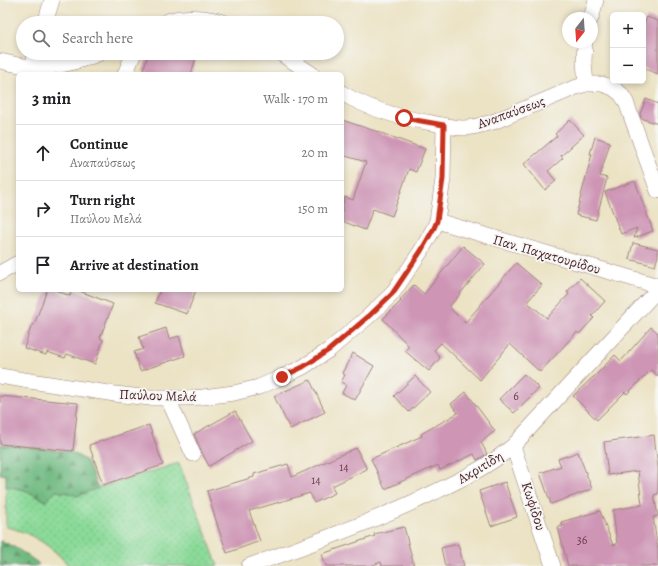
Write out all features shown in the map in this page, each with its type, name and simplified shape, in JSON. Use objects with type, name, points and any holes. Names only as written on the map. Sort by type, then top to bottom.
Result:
[{"type":"street","points":[[47,16],[52,0]]},
{"type":"street","points":[[592,12],[596,0]]},
{"type":"street","points":[[585,48],[584,62],[586,84],[608,85],[618,91],[623,97],[639,136],[658,191]]},
{"type":"street","points":[[0,61],[34,60],[61,64],[80,60]]},
{"type":"street","points":[[126,72],[131,60]]},
{"type":"street","points":[[291,60],[309,72]]},
{"type":"street","name":"Αναπαύσεως","points":[[344,95],[366,106],[383,112],[422,122],[462,128],[480,125],[507,116],[586,84]]},
{"type":"street","name":"Παύλου Μελά","points":[[0,376],[115,394],[168,399],[234,393],[259,387],[303,367],[329,350],[392,294],[421,251],[437,221],[443,179],[444,125]]},
{"type":"street","name":"Παν. Παχατουρίδου","points":[[437,221],[658,286]]},
{"type":"street","points":[[0,272],[16,264]]},
{"type":"street","name":"Ακριτίδη","points":[[249,566],[339,534],[396,511],[492,462],[514,446],[658,289]]},
{"type":"street","points":[[168,399],[193,454]]},
{"type":"street","name":"Κωφίδου","points":[[514,446],[553,566]]},
{"type":"green space","points":[[0,444],[71,452],[87,461],[98,488],[77,496],[56,491],[46,501],[25,490],[6,486],[6,475],[0,474]]},
{"type":"green space","points":[[179,463],[218,566],[69,566],[63,559],[41,541],[15,529],[6,527],[6,486],[25,490],[46,501],[56,491],[77,496]]},
{"type":"green space","points":[[0,541],[25,554],[38,563],[38,566],[0,566]]},
{"type":"building","points":[[647,17],[658,21],[658,74],[646,69]]},
{"type":"building","points":[[147,60],[195,60],[192,72],[149,72],[143,70]]},
{"type":"building","points":[[646,99],[658,104],[658,124],[641,118],[640,114]]},
{"type":"building","points":[[570,120],[584,135],[561,156],[563,158],[548,171],[556,181],[545,190],[524,164],[557,136],[555,134]]},
{"type":"building","points":[[344,121],[425,149],[416,172],[409,169],[392,216],[373,209],[365,230],[344,222],[344,200],[345,197],[353,200],[366,162],[344,156]]},
{"type":"building","points":[[595,137],[610,142],[600,176],[607,178],[596,220],[576,215]]},
{"type":"building","points":[[635,181],[653,231],[634,238],[637,228],[621,234],[605,192]]},
{"type":"building","points":[[633,243],[658,249],[658,256],[655,266],[629,259]]},
{"type":"building","points":[[463,246],[485,264],[449,307],[465,323],[516,263],[542,285],[527,302],[547,318],[569,294],[567,292],[580,278],[605,301],[592,316],[594,318],[579,334],[577,332],[540,372],[510,344],[480,380],[441,343],[434,350],[440,358],[429,371],[405,351],[409,346],[383,319],[414,285],[424,294]]},
{"type":"building","points":[[46,292],[60,292],[70,296],[71,292],[82,292],[113,304],[100,338],[103,340],[95,364],[67,354],[65,358],[47,352],[46,355],[24,348],[32,324],[34,325]]},
{"type":"building","points":[[159,292],[195,292],[187,314],[155,303]]},
{"type":"building","points":[[651,327],[658,333],[658,376],[651,370],[627,394],[625,392],[597,420],[573,396],[615,355],[621,361]]},
{"type":"building","points":[[166,328],[169,339],[179,336],[185,356],[140,371],[134,352],[143,349],[139,337]]},
{"type":"building","points":[[353,353],[374,366],[355,400],[342,393],[346,385],[341,382],[345,375],[342,373]]},
{"type":"building","points":[[524,374],[539,388],[514,413],[499,399]]},
{"type":"building","points":[[415,376],[430,392],[409,412],[394,396]]},
{"type":"building","points":[[310,380],[325,412],[290,429],[274,396]]},
{"type":"building","points":[[466,392],[495,431],[481,442],[487,454],[477,460],[474,454],[440,470],[438,465],[385,489],[371,459],[422,436],[421,434],[458,413],[451,404]]},
{"type":"building","points":[[0,396],[78,403],[73,451],[0,444]]},
{"type":"building","points":[[235,411],[252,441],[209,466],[194,434]]},
{"type":"building","points":[[149,425],[163,465],[103,485],[89,445]]},
{"type":"building","points":[[654,435],[658,468],[658,494],[654,495],[658,516],[653,517],[658,549],[658,566],[568,566],[558,527],[563,526],[561,522],[600,511],[613,545],[617,544],[613,510],[642,505],[638,471],[608,475],[604,442]]},
{"type":"building","points":[[356,448],[367,469],[332,486],[335,493],[314,503],[310,493],[249,511],[260,541],[227,553],[207,491],[254,477],[254,474],[288,464],[292,477]]},
{"type":"building","points":[[578,452],[592,489],[551,504],[540,473],[561,466],[558,459]]},
{"type":"building","points":[[505,482],[517,517],[491,526],[479,491]]},
{"type":"building","points":[[404,527],[414,566],[382,566],[381,562],[370,566],[326,566],[322,554],[375,536],[374,534]]},
{"type":"building","points":[[458,544],[464,566],[445,566],[441,548]]},
{"type":"route","points":[[282,377],[303,367],[329,350],[392,294],[421,251],[434,228],[437,221],[443,179],[444,125],[404,118]]}]
